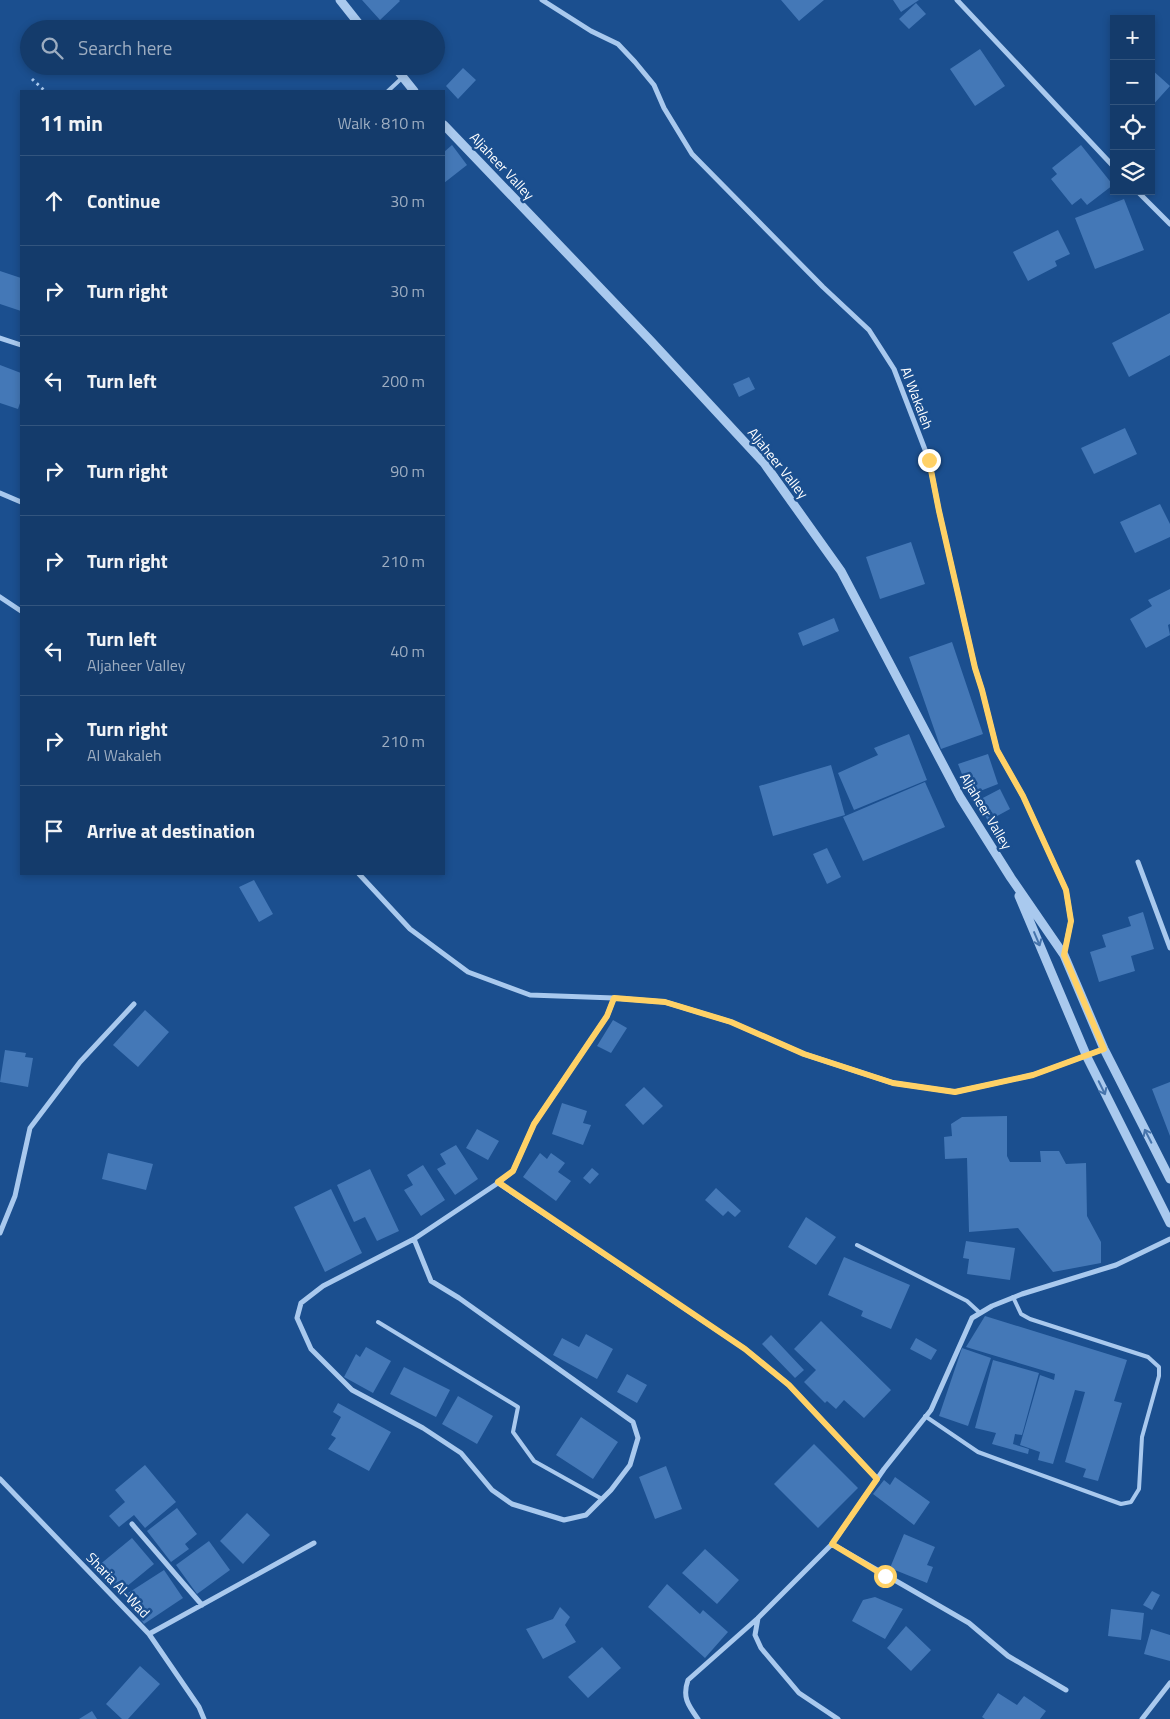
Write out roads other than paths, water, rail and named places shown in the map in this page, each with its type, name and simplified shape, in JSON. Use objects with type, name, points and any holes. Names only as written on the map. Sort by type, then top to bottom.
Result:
[{"type":"street","points":[[340,0],[356,20]]},
{"type":"street","name":"Al Wakaleh","points":[[542,0],[591,31],[618,44],[654,85],[664,108],[692,154],[823,287],[869,330],[894,369],[929,460],[975,668],[997,750],[1023,796],[1066,890],[1071,921],[1064,955]]},
{"type":"street","points":[[957,0],[1110,163]]},
{"type":"street","points":[[403,77],[413,90]]},
{"type":"street","name":"Aljaheer Valley","points":[[445,126],[657,347],[764,463],[841,570],[960,797],[1064,955],[1104,1049],[1170,1179]]},
{"type":"street","points":[[1141,195],[1170,224]]},
{"type":"street","points":[[0,338],[20,345]]},
{"type":"street","points":[[0,493],[20,502]]},
{"type":"street","points":[[0,597],[20,610]]},
{"type":"street","points":[[1138,862],[1170,948]]},
{"type":"street","points":[[360,875],[410,929],[468,972],[530,995],[665,1002],[731,1022],[804,1054],[893,1083],[955,1092],[1033,1075],[1087,1057],[1104,1049]]},
{"type":"street","name":"Aljaheer Valley","points":[[1012,878],[1087,1057],[1170,1223]]},
{"type":"street","points":[[414,1239],[431,1281],[459,1298],[633,1422],[638,1438],[630,1465],[611,1490],[586,1515],[564,1520],[512,1504],[492,1490],[461,1453],[423,1428],[352,1390],[311,1349],[297,1318],[301,1303],[323,1286],[414,1239],[513,1171],[534,1124],[607,1016],[614,998]]},
{"type":"street","points":[[0,1233],[15,1196],[30,1128],[80,1062],[134,1004]]},
{"type":"street","points":[[498,1182],[745,1349],[789,1385],[877,1479]]},
{"type":"street","points":[[698,1719],[689,1706],[684,1691],[688,1680],[758,1618],[832,1544],[877,1479],[931,1410],[972,1318],[992,1306],[1013,1297],[1116,1265],[1170,1239]]},
{"type":"street","name":"Sharia Al-Wad","points":[[0,1479],[149,1634],[199,1707],[204,1719]]},
{"type":"street","points":[[132,1524],[202,1605]]},
{"type":"street","points":[[149,1634],[314,1542]]},
{"type":"street","points":[[832,1544],[970,1623],[1008,1656],[1066,1690]]},
{"type":"street","points":[[758,1618],[755,1635],[761,1648],[799,1693],[838,1719]]},
{"type":"street","points":[[1142,1719],[1170,1683]]},
{"type":"lane","points":[[389,90],[403,77]]},
{"type":"lane","points":[[857,1245],[967,1301],[980,1313]]},
{"type":"lane","points":[[925,1416],[978,1452],[1121,1504],[1131,1502],[1139,1489],[1142,1437],[1159,1376],[1159,1367],[1148,1357],[1030,1320],[1021,1314],[1013,1297]]},
{"type":"lane","points":[[378,1322],[518,1407],[514,1432],[534,1461],[602,1499]]}]
